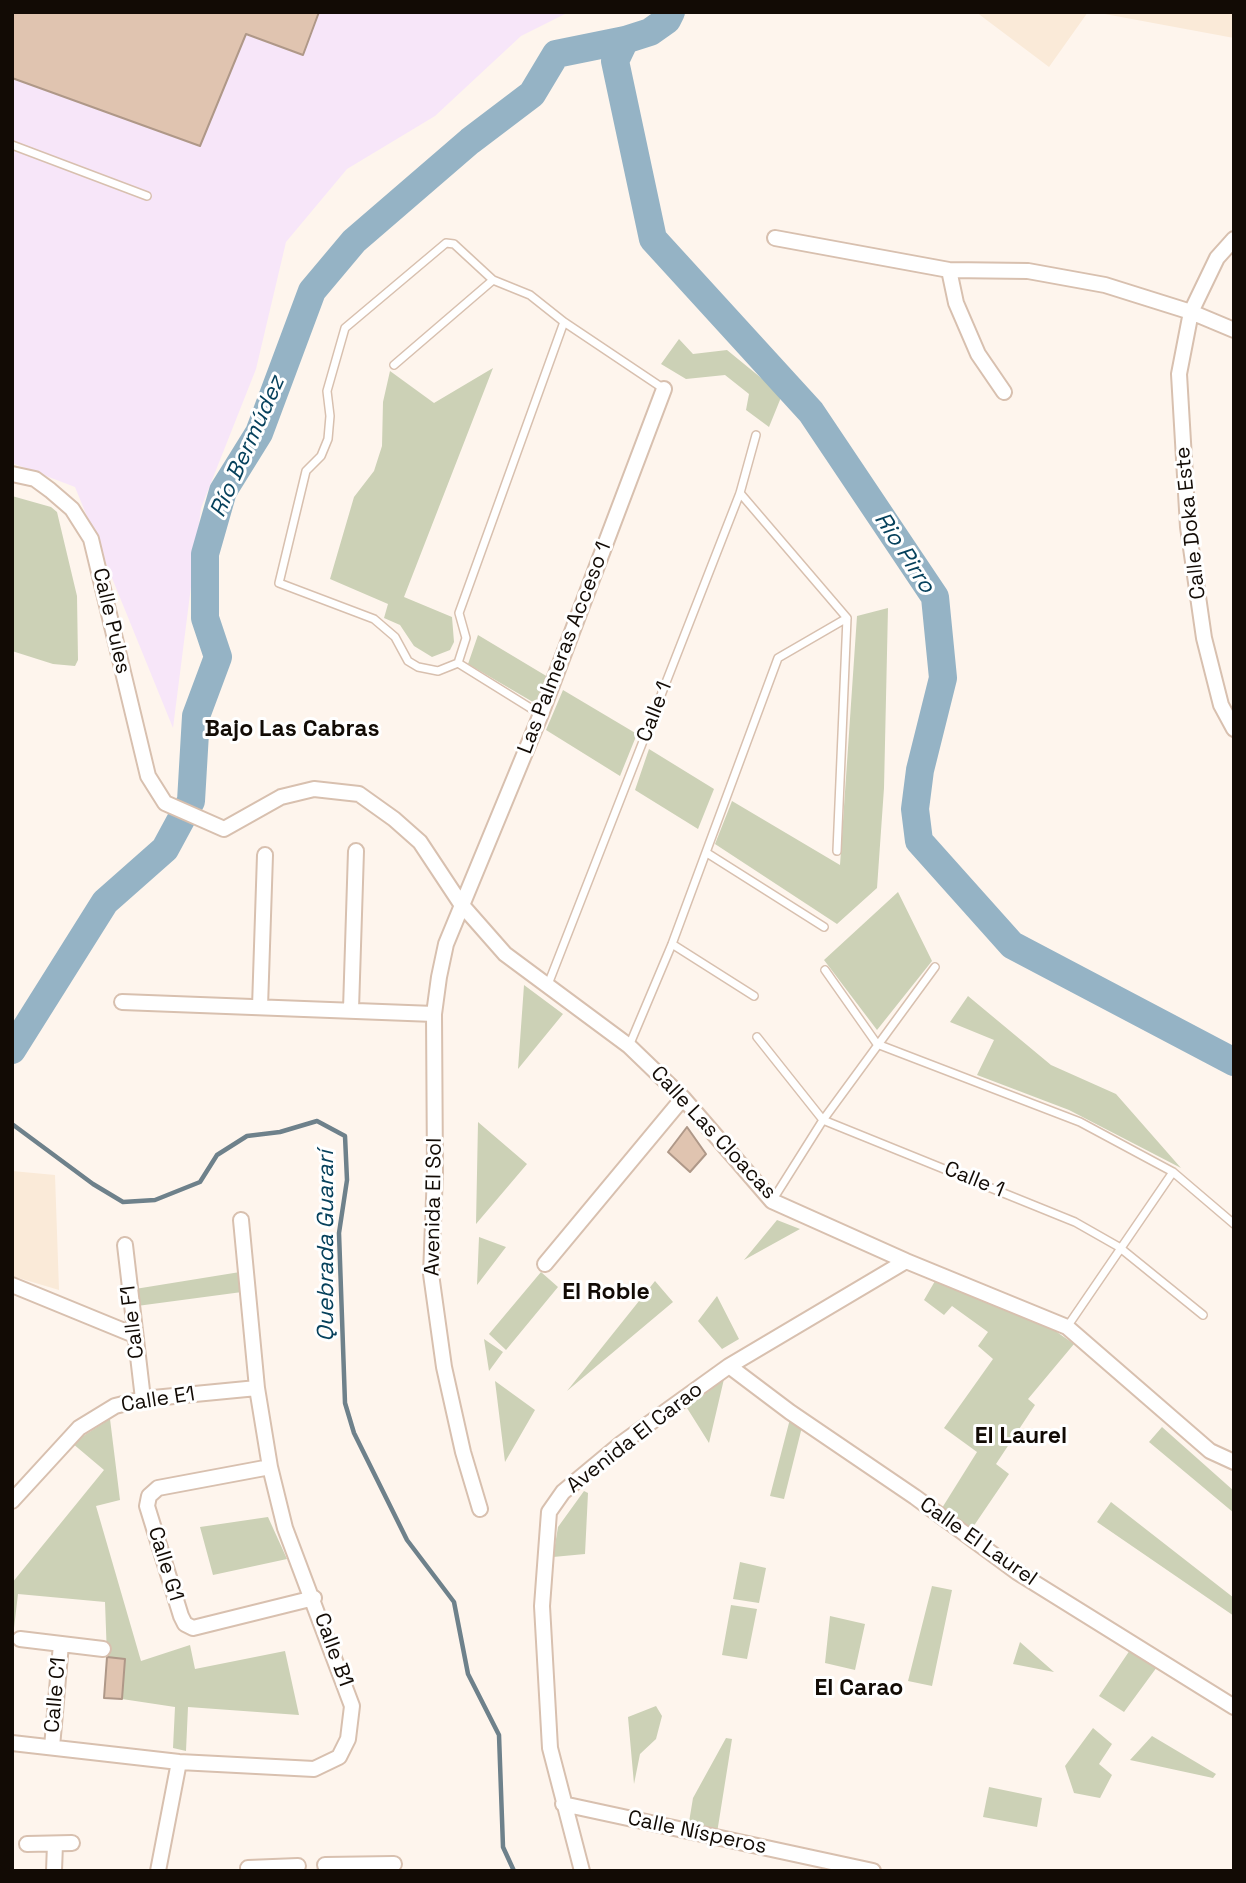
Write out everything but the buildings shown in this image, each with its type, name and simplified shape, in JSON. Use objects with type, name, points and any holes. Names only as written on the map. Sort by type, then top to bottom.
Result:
[{"type":"street","points":[[775,238],[949,270],[1028,271],[1105,285],[1191,312],[1234,330]]},
{"type":"street","name":"Calle Doka Este","points":[[1234,239],[1217,258],[1191,312],[1179,374],[1188,527],[1204,638],[1221,705],[1234,729]]},
{"type":"street","points":[[949,270],[956,303],[978,354],[1003,392]]},
{"type":"street","name":"Las Palmeras Acceso 1","points":[[461,904],[541,714],[664,389]]},
{"type":"street","name":"Calle Pules","points":[[12,474],[35,479],[50,490],[72,509],[91,539],[148,776],[164,803],[224,829],[237,824]]},
{"type":"street","name":"Calle Las Cloacas","points":[[237,824],[281,797],[314,789],[359,794],[420,842],[461,904],[505,954],[629,1046],[683,1098],[772,1201],[906,1261],[1067,1327],[1210,1451],[1234,1462]]},
{"type":"street","points":[[351,1009],[356,851]]},
{"type":"street","points":[[260,1007],[265,855]]},
{"type":"street","name":"Avenida El Sol","points":[[461,904],[446,944],[434,1013],[435,1173],[431,1274],[444,1367],[463,1452],[480,1509]]},
{"type":"street","points":[[122,1002],[434,1013]]},
{"type":"street","points":[[545,1264],[683,1098]]},
{"type":"street","name":"Calle B1","points":[[12,1743],[179,1762],[314,1769],[339,1756],[348,1739],[352,1706],[314,1598],[285,1528],[270,1467],[257,1388],[241,1220]]},
{"type":"street","name":"Calle F1","points":[[125,1245],[143,1399]]},
{"type":"street","name":"Avenida El Carao","points":[[582,1871],[550,1748],[542,1606],[549,1513],[563,1492],[622,1443],[729,1366],[906,1261]]},
{"type":"street","points":[[12,1285],[134,1335]]},
{"type":"street","name":"Calle El Laurel","points":[[729,1366],[1017,1572],[1234,1706]]},
{"type":"street","name":"Calle E1","points":[[12,1502],[79,1427],[115,1406],[143,1399],[257,1388]]},
{"type":"street","name":"Calle G1","points":[[270,1467],[158,1488],[149,1496],[146,1506],[181,1616],[185,1625],[193,1628],[314,1598]]},
{"type":"street","points":[[20,1639],[103,1649]]},
{"type":"street","name":"Calle C1","points":[[52,1747],[61,1644]]},
{"type":"street","points":[[158,1871],[179,1762]]},
{"type":"street","name":"Calle Nísperos","points":[[563,1804],[873,1871]]},
{"type":"street","points":[[27,1844],[72,1843]]},
{"type":"street","points":[[54,1871],[55,1844]]},
{"type":"street","points":[[325,1865],[370,1868],[394,1864]]},
{"type":"street","points":[[248,1868],[298,1866]]},
{"type":"lane","points":[[12,145],[147,196]]},
{"type":"lane","points":[[458,663],[438,671],[418,667],[408,662],[395,637],[374,620],[279,583],[306,471],[321,456],[328,439],[330,416],[327,391],[345,328],[446,243],[459,246],[493,280],[530,295],[564,322],[664,389]]},
{"type":"lane","points":[[394,365],[493,280]]},
{"type":"lane","points":[[458,663],[466,638],[459,613],[564,322]]},
{"type":"lane","name":"Calle 1","points":[[547,987],[740,493],[756,435]]},
{"type":"lane","points":[[740,493],[847,618],[837,850]]},
{"type":"lane","points":[[629,1046],[707,853],[778,658],[847,618]]},
{"type":"lane","points":[[458,663],[541,714]]},
{"type":"lane","points":[[707,853],[824,927]]},
{"type":"lane","points":[[672,944],[754,996]]},
{"type":"lane","points":[[772,1201],[823,1120],[935,967]]},
{"type":"lane","points":[[825,970],[877,1044],[1080,1122],[1173,1172],[1234,1224]]},
{"type":"lane","name":"Calle 1","points":[[757,1037],[823,1120],[1035,1204],[1119,1247],[1203,1315]]},
{"type":"lane","points":[[1067,1327],[1119,1247],[1173,1172]]},
{"type":"shaded area","points":[[12,12],[569,12],[521,36],[435,116],[347,169],[286,242],[256,369],[201,508],[173,728],[75,487],[12,463]]},
{"type":"shaded area","points":[[976,12],[1088,12],[1049,67]]},
{"type":"shaded area","points":[[1094,12],[1234,12],[1234,38]]},
{"type":"shaded area","points":[[12,1171],[55,1175],[59,1290],[12,1276]]},
{"type":"green space","points":[[679,339],[693,354],[727,350],[782,395],[769,427],[746,410],[749,394],[725,375],[686,379],[661,364]]},
{"type":"green space","points":[[493,368],[404,597],[452,617],[454,642],[450,650],[432,657],[414,646],[400,625],[384,618],[388,604],[330,579],[354,497],[374,471],[382,446],[383,402],[390,371],[434,403]]},
{"type":"green space","points":[[12,496],[51,507],[57,512],[77,596],[78,660],[75,666],[53,664],[12,651]]},
{"type":"green space","points":[[888,608],[884,788],[877,888],[837,924],[715,844],[732,801],[840,865],[857,616]]},
{"type":"green space","points":[[478,635],[548,677],[538,705],[468,664]]},
{"type":"green space","points":[[563,690],[637,734],[620,776],[546,730]]},
{"type":"green space","points":[[649,749],[714,789],[698,829],[635,790]]},
{"type":"green space","points":[[898,892],[932,961],[877,1030],[824,960]]},
{"type":"green space","points":[[524,985],[563,1014],[518,1069]]},
{"type":"green space","points":[[968,996],[1051,1065],[1116,1094],[1181,1168],[1069,1110],[977,1075],[994,1040],[950,1022]]},
{"type":"green space","points":[[478,1122],[527,1164],[476,1224]]},
{"type":"green space","points":[[777,1220],[800,1229],[744,1260]]},
{"type":"green space","points":[[479,1237],[506,1247],[477,1285]]},
{"type":"green space","points":[[240,1272],[242,1292],[137,1306],[135,1289]]},
{"type":"green space","points":[[541,1272],[558,1287],[506,1350],[489,1334]]},
{"type":"green space","points":[[655,1281],[673,1302],[567,1391]]},
{"type":"green space","points":[[935,1281],[1054,1330],[1074,1344],[1028,1399],[1035,1405],[996,1464],[1009,1474],[971,1530],[942,1508],[977,1452],[944,1428],[993,1359],[978,1346],[988,1332],[952,1306],[944,1315],[924,1300]]},
{"type":"green space","points":[[717,1296],[739,1339],[722,1349],[698,1321]]},
{"type":"green space","points":[[484,1339],[503,1352],[489,1371]]},
{"type":"green space","points":[[724,1379],[709,1443],[687,1408]]},
{"type":"green space","points":[[495,1381],[535,1410],[505,1462]]},
{"type":"green space","points":[[110,1419],[120,1500],[96,1506],[141,1661],[190,1645],[195,1669],[285,1651],[299,1715],[188,1707],[186,1751],[173,1748],[175,1707],[122,1699],[125,1659],[107,1657],[105,1602],[18,1594],[12,1645],[12,1583],[104,1470],[72,1443]]},
{"type":"green space","points":[[790,1419],[802,1427],[784,1499],[770,1496]]},
{"type":"green space","points":[[1162,1427],[1234,1491],[1234,1513],[1149,1442]]},
{"type":"green space","points":[[584,1491],[588,1493],[585,1554],[553,1557],[558,1527]]},
{"type":"green space","points":[[1111,1502],[1234,1598],[1234,1616],[1097,1522]]},
{"type":"green space","points":[[268,1517],[287,1559],[213,1575],[200,1527]]},
{"type":"green space","points":[[740,1562],[766,1568],[759,1603],[733,1599]]},
{"type":"green space","points":[[932,1586],[952,1590],[932,1686],[908,1681]]},
{"type":"green space","points":[[731,1605],[757,1609],[747,1659],[722,1655]]},
{"type":"green space","points":[[830,1616],[865,1624],[855,1670],[825,1663]]},
{"type":"green space","points":[[1020,1642],[1054,1672],[1013,1664]]},
{"type":"green space","points":[[1130,1650],[1157,1667],[1124,1712],[1099,1696]]},
{"type":"green space","points":[[656,1706],[662,1716],[656,1739],[640,1754],[634,1784],[628,1717]]},
{"type":"green space","points":[[1093,1728],[1112,1744],[1099,1764],[1112,1775],[1100,1798],[1074,1793],[1065,1766]]},
{"type":"green space","points":[[1152,1736],[1216,1774],[1213,1778],[1130,1760]]},
{"type":"green space","points":[[726,1738],[732,1739],[717,1833],[688,1828],[693,1798]]},
{"type":"green space","points":[[989,1787],[1042,1798],[1037,1827],[983,1817]]},
{"type":"waterway","name":"Río Bermúdez","points":[[12,1050],[105,902],[165,849],[191,801],[196,716],[218,657],[205,618],[205,554],[223,491],[259,433],[312,291],[354,241],[470,141],[532,94],[556,54],[650,32],[667,20],[671,12]]},
{"type":"waterway","name":"Rio Pirro","points":[[625,40],[615,61],[653,239],[811,412],[935,597],[943,678],[920,770],[915,809],[919,841],[1012,945],[1234,1062]]},
{"type":"waterway","name":"Quebrada Guararí","points":[[12,1124],[93,1184],[123,1202],[155,1200],[200,1182],[217,1155],[247,1136],[280,1132],[317,1121],[345,1136],[347,1180],[339,1233],[345,1403],[354,1433],[407,1540],[454,1602],[468,1674],[499,1735],[503,1847],[514,1871]]},
{"type":"district","name":"Bajo Las Cabras","points":[[292,730]]},
{"type":"district","name":"El Roble","points":[[606,1293]]},
{"type":"district","name":"El Laurel","points":[[1021,1437]]},
{"type":"district","name":"El Carao","points":[[859,1689]]}]
